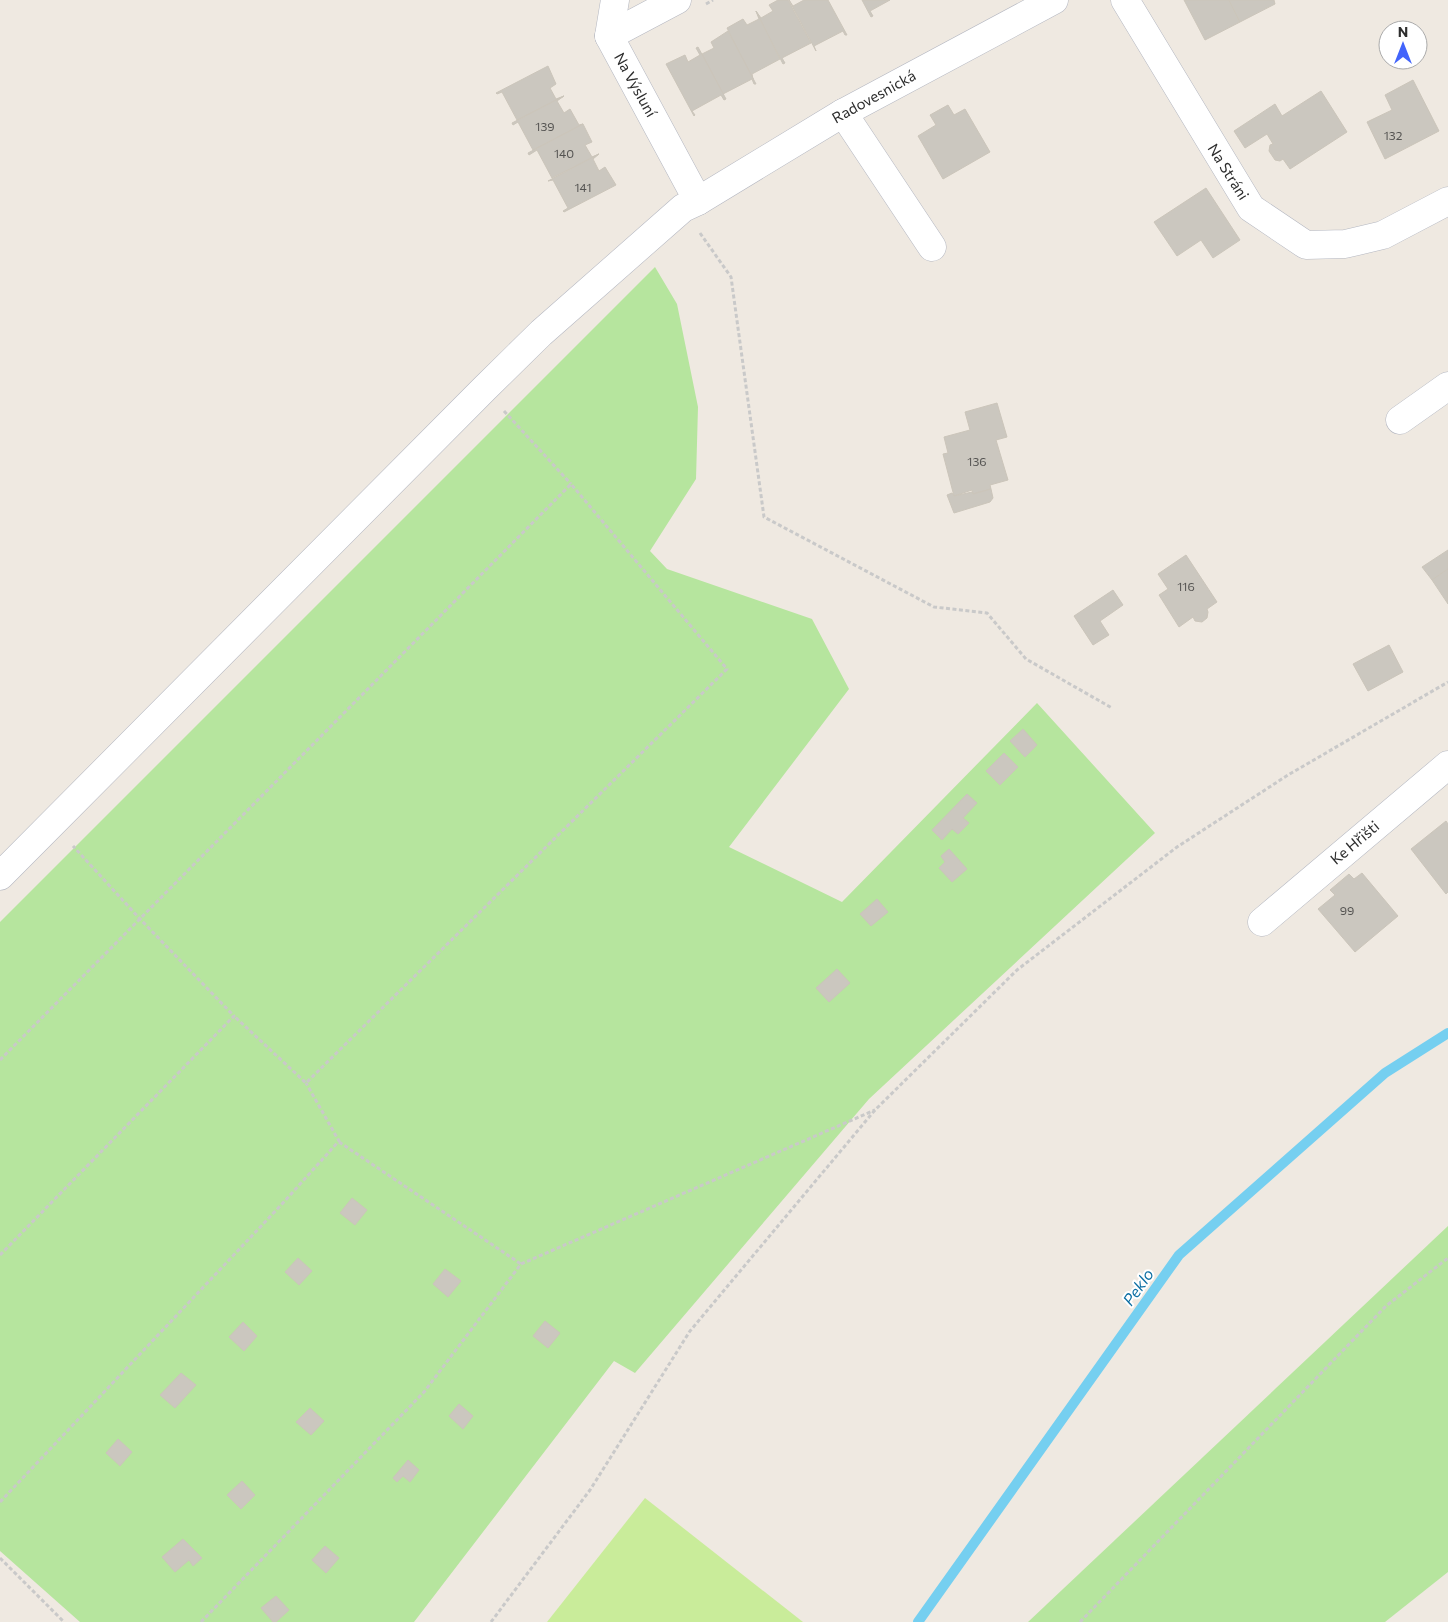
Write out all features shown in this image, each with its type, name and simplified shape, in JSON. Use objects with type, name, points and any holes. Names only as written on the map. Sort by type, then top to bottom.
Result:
[{"type":"street","points":[[608,36],[616,0]]},
{"type":"street","name":"Na Výsluní","points":[[677,0],[608,36],[691,205]]},
{"type":"street","name":"Radovesnická","points":[[0,876],[541,333],[691,205],[843,113],[1054,0]]},
{"type":"street","name":"Na Stráni","points":[[1125,0],[1251,208],[1306,245],[1345,244],[1383,235],[1448,201]]},
{"type":"street","points":[[843,113],[932,247]]},
{"type":"street","points":[[1400,420],[1448,386]]},
{"type":"street","name":"Ke Hřišti","points":[[1262,922],[1448,765]]},
{"type":"path","points":[[691,205],[731,277],[764,517],[934,608],[987,613],[1026,659],[1112,708]]},
{"type":"path","points":[[306,1083],[727,669],[572,484],[484,389]]},
{"type":"path","points":[[0,1060],[572,484]]},
{"type":"path","points":[[491,1622],[590,1490],[690,1331],[875,1110],[1017,970],[1177,847],[1288,775],[1448,682]]},
{"type":"path","points":[[53,823],[140,919],[234,1016],[306,1083],[339,1141],[521,1264]]},
{"type":"path","points":[[0,1255],[234,1016]]},
{"type":"path","points":[[201,1622],[424,1392],[521,1264],[875,1110]]},
{"type":"path","points":[[0,1502],[282,1204],[339,1141]]},
{"type":"path","points":[[1080,1622],[1386,1306],[1448,1258]]},
{"type":"path","points":[[0,1558],[64,1622]]},
{"type":"green space","points":[[655,267],[677,304],[698,407],[696,479],[650,551],[667,569],[812,619],[849,689],[729,847],[842,902],[1037,703],[1155,833],[869,1099],[635,1373],[614,1361],[414,1622],[80,1622],[0,1551],[0,922]]},
{"type":"green space","points":[[1448,1226],[1448,1572],[1385,1622],[1028,1622]]},
{"type":"green space","points":[[645,1498],[803,1622],[547,1622]]},
{"type":"building","points":[[778,0],[788,0],[811,43],[782,58],[785,63],[783,64],[756,11],[761,18],[773,11],[769,5]]},
{"type":"building","points":[[789,0],[793,6],[804,0],[828,0],[847,35],[843,31],[814,46],[816,51]]},
{"type":"building","points":[[862,0],[890,0],[870,11],[873,16],[871,17]]},
{"type":"building","points":[[1184,0],[1229,0],[1240,22],[1205,40]]},
{"type":"building","points":[[1229,0],[1274,0],[1275,4],[1240,22]]},
{"type":"building","points":[[756,11],[780,59],[752,74],[753,79],[727,28],[743,19],[747,25],[759,19]]},
{"type":"building","points":[[728,31],[756,84],[754,84],[752,79],[723,94],[702,54],[714,48],[711,42]]},
{"type":"building","points":[[698,47],[726,99],[724,100],[721,95],[692,111],[694,116],[666,64],[685,55],[688,62],[700,55],[696,48]]},
{"type":"building","points":[[548,66],[556,84],[550,88],[556,99],[564,96],[517,120],[502,92],[496,93]]},
{"type":"building","points":[[1413,80],[1439,131],[1385,159],[1367,122],[1392,110],[1385,95]]},
{"type":"building","points":[[1321,91],[1347,132],[1290,169],[1283,159],[1280,161],[1275,160],[1269,151],[1270,145],[1273,144],[1267,134],[1245,148],[1234,131],[1275,104],[1282,116]]},
{"type":"building","points":[[564,96],[557,101],[564,113],[570,109],[579,125],[583,124],[533,150],[518,122],[513,125],[512,123]]},
{"type":"building","points":[[948,105],[954,115],[965,109],[990,152],[943,179],[918,136],[936,125],[930,115]]},
{"type":"building","points":[[583,124],[592,142],[585,145],[592,157],[599,154],[552,178],[537,150],[529,155],[528,153]]},
{"type":"building","points":[[599,154],[593,159],[599,171],[605,167],[616,185],[564,212],[568,208],[553,180],[548,181]]},
{"type":"building","points":[[1206,188],[1240,240],[1213,258],[1201,240],[1177,256],[1154,222]]},
{"type":"building","points":[[997,403],[1007,437],[996,440],[1008,480],[990,485],[991,489],[973,494],[972,490],[954,496],[943,454],[948,453],[944,437],[970,430],[965,412]]},
{"type":"building","points":[[991,489],[993,498],[990,502],[954,513],[947,495],[952,493],[954,496],[972,492],[973,494]]},
{"type":"building","points":[[1448,550],[1448,569],[1432,580],[1422,567]]},
{"type":"building","points":[[1186,555],[1217,602],[1207,609],[1207,618],[1202,622],[1195,621],[1193,617],[1179,627],[1159,595],[1168,589],[1158,574]]},
{"type":"building","points":[[1448,569],[1448,604],[1432,580]]},
{"type":"building","points":[[1113,590],[1123,605],[1100,621],[1109,635],[1093,645],[1074,616]]},
{"type":"building","points":[[1389,645],[1403,672],[1368,691],[1353,664]]},
{"type":"building","points":[[1023,729],[1037,745],[1025,757],[1010,741]]},
{"type":"building","points":[[1004,753],[1018,767],[1000,785],[986,771]]},
{"type":"building","points":[[967,794],[977,803],[963,818],[969,823],[958,834],[952,829],[942,840],[932,830]]},
{"type":"building","points":[[1446,821],[1448,824],[1448,892],[1446,894],[1411,849]]},
{"type":"building","points":[[949,849],[967,869],[952,882],[939,868],[945,862],[941,856]]},
{"type":"building","points":[[1362,873],[1398,916],[1355,952],[1318,909],[1335,895],[1330,890],[1349,874],[1354,879]]},
{"type":"building","points":[[877,899],[888,912],[871,926],[860,914]]},
{"type":"building","points":[[837,969],[850,983],[829,1002],[816,988]]},
{"type":"building","points":[[352,1198],[367,1210],[355,1225],[340,1213]]},
{"type":"building","points":[[298,1258],[312,1271],[299,1285],[285,1272]]},
{"type":"building","points":[[445,1269],[461,1281],[448,1297],[433,1284]]},
{"type":"building","points":[[545,1321],[560,1333],[548,1348],[533,1336]]},
{"type":"building","points":[[243,1322],[257,1336],[244,1351],[229,1337]]},
{"type":"building","points":[[181,1373],[196,1385],[175,1408],[160,1395]]},
{"type":"building","points":[[459,1404],[473,1416],[463,1429],[449,1416]]},
{"type":"building","points":[[310,1408],[324,1421],[311,1435],[296,1422]]},
{"type":"building","points":[[118,1439],[132,1452],[120,1466],[106,1453]]},
{"type":"building","points":[[408,1460],[419,1470],[410,1482],[403,1476],[397,1482],[393,1478]]},
{"type":"building","points":[[242,1481],[255,1495],[241,1509],[227,1495]]},
{"type":"building","points":[[183,1539],[202,1558],[193,1566],[189,1560],[175,1572],[162,1557]]},
{"type":"building","points":[[325,1546],[339,1558],[326,1573],[312,1560]]},
{"type":"building","points":[[276,1596],[289,1610],[276,1622],[273,1622],[261,1608]]},
{"type":"waterway","name":"Peklo","points":[[918,1622],[1179,1255],[1385,1073],[1448,1033]]}]
